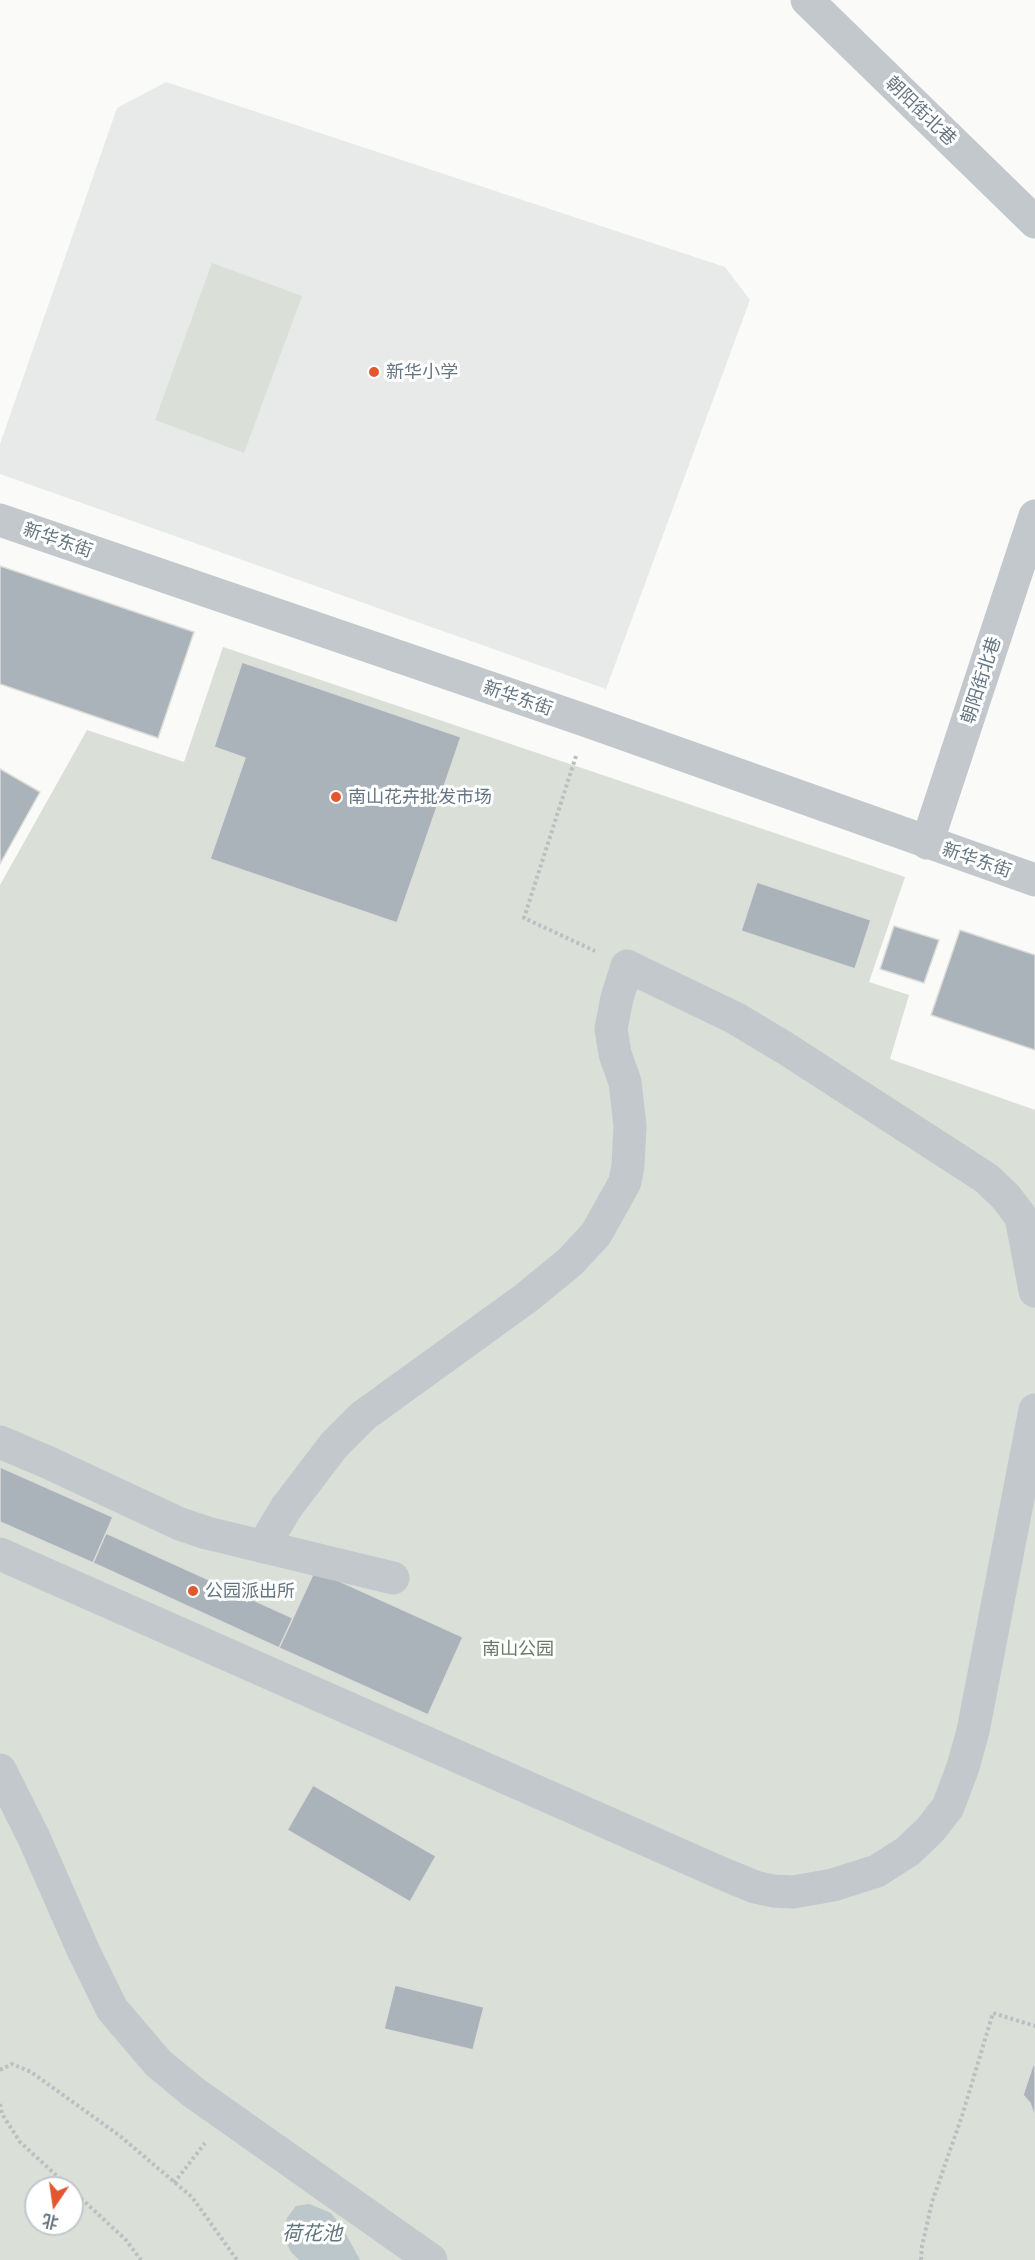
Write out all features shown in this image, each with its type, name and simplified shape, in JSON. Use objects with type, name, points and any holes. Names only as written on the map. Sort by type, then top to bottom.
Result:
[{"type":"street","name":"朝阳街北巷","points":[[807,0],[1035,222]]},
{"type":"street","name":"朝阳街北巷","points":[[927,843],[1035,516]]},
{"type":"street","name":"新华东街","points":[[0,520],[587,721],[1035,880]]},
{"type":"street","points":[[263,1547],[286,1508],[334,1445],[363,1416],[526,1298],[570,1262],[596,1234],[625,1182],[628,1165],[630,1126],[625,1082],[615,1054],[610,1029],[616,998],[627,966],[735,1018],[986,1179],[1028,1220],[1035,1291]]},
{"type":"street","points":[[0,1554],[755,1887],[793,1892],[833,1885],[877,1871],[908,1851],[930,1830],[948,1807],[973,1731],[1035,1410]]},
{"type":"street","points":[[0,1442],[180,1524],[207,1533],[393,1578]]},
{"type":"street","points":[[0,1770],[34,1838],[84,1952],[112,2009],[158,2063],[226,2116],[431,2260]]},
{"type":"path","points":[[587,721],[525,918],[627,966]]},
{"type":"path","points":[[921,2260],[932,2202],[962,2116],[993,2013],[1035,2026]]},
{"type":"path","points":[[0,2070],[12,2064],[31,2072],[120,2136],[192,2197],[237,2260]]},
{"type":"path","points":[[0,2104],[2,2114],[20,2142],[57,2176]]},
{"type":"path","points":[[174,2182],[226,2116]]},
{"type":"path","points":[[84,2201],[126,2240],[141,2260]]},
{"type":"shaded area","name":"新华小学","points":[[166,82],[725,267],[750,300],[606,689],[0,474],[0,444],[117,108]]},
{"type":"green space","points":[[212,263],[302,296],[244,453],[155,420]]},
{"type":"green space","name":"南山公园","points":[[223,647],[905,877],[869,982],[909,995],[890,1059],[1035,1110],[1035,2260],[0,2260],[0,885],[87,730],[184,762]]},
{"type":"water","name":"荷花池","points":[[309,2204],[331,2213],[343,2229],[360,2260],[299,2260],[291,2252],[284,2238],[287,2218],[296,2206]]},
{"type":"building","points":[[0,566],[194,632],[158,738],[0,684]]},
{"type":"building","name":"南山花卉批发市场","points":[[242,662],[461,737],[397,923],[210,859],[245,758],[214,747]]},
{"type":"building","points":[[0,769],[40,792],[0,864]]},
{"type":"building","points":[[757,882],[871,920],[855,969],[741,931]]},
{"type":"building","points":[[894,926],[939,940],[924,983],[880,969]]},
{"type":"building","points":[[960,930],[1035,955],[1035,1050],[931,1015]]},
{"type":"building","points":[[0,1467],[113,1517],[93,1563],[0,1522]]},
{"type":"building","name":"公园派出所","points":[[106,1533],[293,1618],[279,1648],[93,1563]]},
{"type":"building","points":[[315,1570],[463,1637],[428,1715],[279,1648]]},
{"type":"building","points":[[313,1785],[436,1856],[410,1902],[287,1830]]},
{"type":"building","points":[[395,1985],[484,2007],[473,2050],[384,2029]]},
{"type":"building","points":[[1033,2065],[1035,2065],[1035,2117],[1030,2103],[1023,2095]]},
{"type":"place","name":"新华小学","points":[[374,372]]},
{"type":"place","name":"南山花卉批发市场","points":[[336,797]]},
{"type":"place","name":"公园派出所","points":[[193,1591]]}]
